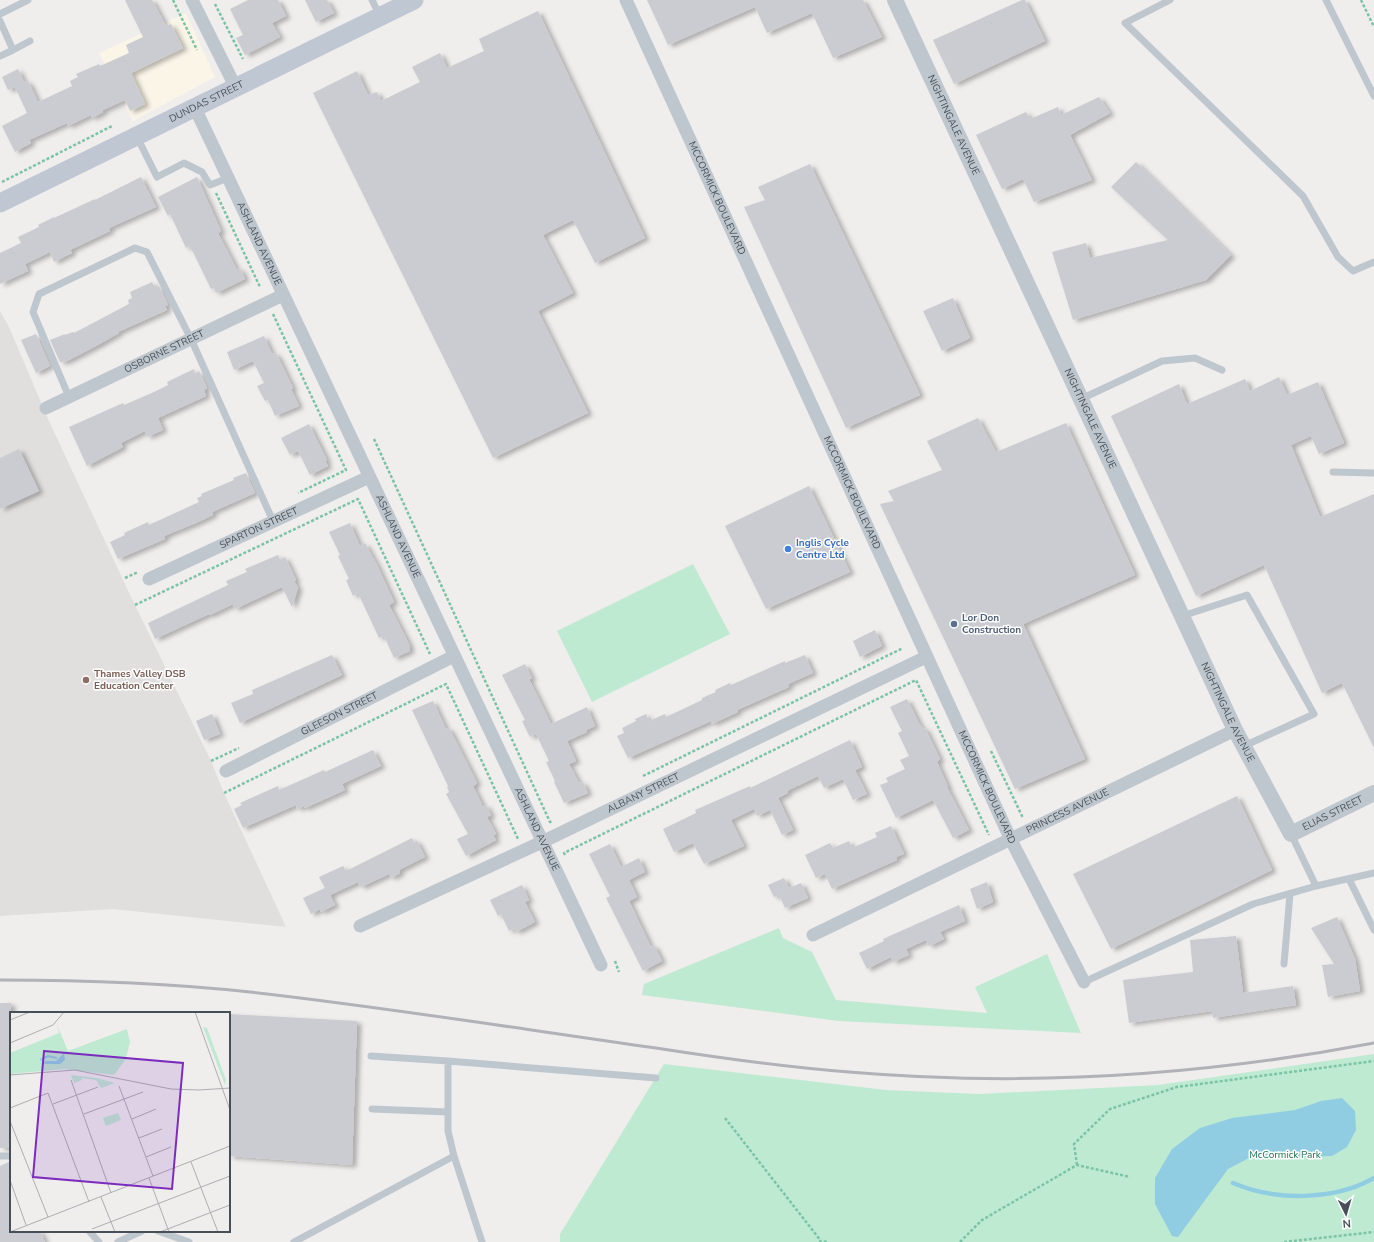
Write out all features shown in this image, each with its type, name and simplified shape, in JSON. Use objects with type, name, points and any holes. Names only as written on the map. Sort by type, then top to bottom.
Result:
[{"type":"main road","name":"DUNDAS STREET","points":[[0,203],[236,88],[376,8],[414,0]]},
{"type":"street","points":[[194,0],[236,88]]},
{"type":"street","name":"MCCORMICK BOULEVARD","points":[[626,0],[1011,840],[1084,982]]},
{"type":"street","name":"NIGHTINGALE AVENUE","points":[[894,0],[1243,746],[1291,834]]},
{"type":"street","name":"ASHLAND AVENUE","points":[[195,108],[601,965]]},
{"type":"street","name":"OSBORNE STREET","points":[[46,408],[283,295]]},
{"type":"street","name":"SPARTON STREET","points":[[149,579],[369,477]]},
{"type":"street","name":"GLEESON STREET","points":[[226,771],[454,656]]},
{"type":"street","name":"ALBANY STREET","points":[[360,926],[542,842],[926,657]]},
{"type":"street","name":"PRINCESS AVENUE","points":[[813,935],[1236,730]]},
{"type":"street","name":"ELIAS STREET","points":[[1291,834],[1374,794]]},
{"type":"lane","points":[[0,14],[28,0]]},
{"type":"lane","points":[[1170,0],[1124,23],[1303,196],[1338,257],[1353,271],[1374,262]]},
{"type":"lane","points":[[1326,0],[1374,96]]},
{"type":"lane","points":[[0,21],[13,50]]},
{"type":"lane","points":[[0,56],[30,42]]},
{"type":"lane","points":[[137,136],[157,177],[184,163],[202,172],[210,186],[228,178]]},
{"type":"lane","points":[[69,397],[33,312],[40,294],[135,248],[147,252],[191,339],[273,521]]},
{"type":"lane","points":[[1080,399],[1162,361],[1195,358],[1222,370]]},
{"type":"lane","points":[[1333,472],[1374,473]]},
{"type":"lane","points":[[1182,616],[1247,595],[1314,714],[1243,746]]},
{"type":"lane","points":[[1291,834],[1316,886]]},
{"type":"lane","points":[[1084,982],[1253,904],[1316,886],[1374,874]]},
{"type":"lane","points":[[1349,879],[1374,930]]},
{"type":"lane","points":[[1284,964],[1290,894]]},
{"type":"lane","points":[[372,1056],[656,1078]]},
{"type":"lane","points":[[448,1061],[448,1131],[454,1156],[482,1242]]},
{"type":"lane","points":[[372,1109],[448,1112]]},
{"type":"lane","points":[[294,1242],[454,1156]]},
{"type":"lane","points":[[90,1232],[99,1242]]},
{"type":"lane","points":[[118,1242],[140,1232]]},
{"type":"lane","points":[[161,1232],[189,1242]]},
{"type":"path","points":[[173,0],[197,50]]},
{"type":"path","points":[[1361,0],[1374,27]]},
{"type":"path","points":[[215,4],[243,59]]},
{"type":"path","points":[[0,183],[112,126]]},
{"type":"path","points":[[216,193],[260,286]]},
{"type":"path","points":[[266,315],[272,312],[346,470],[293,496]]},
{"type":"path","points":[[374,440],[550,822],[558,819]]},
{"type":"path","points":[[135,605],[358,499],[431,653],[424,657]]},
{"type":"path","points":[[642,777],[903,648]]},
{"type":"path","points":[[568,860],[564,853],[916,680],[989,835]]},
{"type":"path","points":[[224,793],[446,684],[518,840],[511,843]]},
{"type":"path","points":[[211,761],[246,744]]},
{"type":"path","points":[[991,751],[1023,818]]},
{"type":"path","points":[[613,958],[620,972]]},
{"type":"path","points":[[1077,1165],[1074,1144],[1110,1109],[1177,1087],[1374,1061]]},
{"type":"path","points":[[725,1118],[820,1241],[828,1242]]},
{"type":"path","points":[[960,1242],[982,1220],[1077,1165],[1130,1177]]},
{"type":"path","points":[[1284,1242],[1374,1232]]},
{"type":"shaded area","points":[[186,13],[215,77],[133,121],[99,53]]},
{"type":"shaded area","name":"Thames Valley DSB Education Center","points":[[0,311],[9,327],[49,421],[132,599],[211,761],[224,793],[286,927],[113,909],[0,916]]},
{"type":"green space","points":[[693,564],[730,634],[592,702],[557,631]]},
{"type":"green space","points":[[779,928],[783,938],[812,952],[836,1000],[987,1013],[975,987],[1047,954],[1081,1033],[839,1021],[642,995],[644,984]]},
{"type":"green space","name":"McCormick Park","points":[[1374,1054],[1374,1242],[560,1242],[560,1234],[664,1064],[886,1090],[979,1094],[1158,1085]]},
{"type":"water","points":[[1342,1098],[1355,1111],[1356,1130],[1347,1147],[1332,1156],[1249,1158],[1228,1169],[1178,1237],[1172,1236],[1155,1204],[1155,1178],[1172,1149],[1200,1128],[1232,1118],[1295,1110],[1321,1101]]},
{"type":"building","points":[[125,0],[152,0],[166,26],[171,24],[183,48],[131,73],[145,104],[130,111],[125,100],[103,110],[103,112],[92,118],[91,115],[68,126],[67,123],[29,140],[31,143],[15,152],[2,126],[27,113],[15,87],[8,90],[2,77],[18,69],[24,82],[28,81],[38,102],[72,86],[70,81],[78,77],[76,74],[99,64],[100,66],[129,53],[126,45],[143,37]]},
{"type":"building","points":[[248,0],[278,0],[286,16],[272,23],[280,37],[245,55],[236,38],[243,35],[230,9]]},
{"type":"building","points":[[305,0],[327,0],[334,13],[316,22]]},
{"type":"building","points":[[647,0],[863,0],[882,37],[833,58],[812,13],[767,33],[755,7],[668,45]]},
{"type":"building","points":[[1025,0],[1045,41],[954,84],[933,40]]},
{"type":"building","points":[[538,11],[645,238],[595,263],[573,220],[543,235],[573,293],[538,311],[588,413],[493,458],[313,93],[357,71],[368,95],[377,92],[381,101],[420,82],[412,67],[440,53],[447,68],[484,51],[479,39]]},
{"type":"building","points":[[1099,97],[1110,113],[1070,135],[1092,180],[1034,202],[1023,179],[1002,189],[976,135],[1026,112],[1030,119],[1058,107],[1061,115]]},
{"type":"building","points":[[1136,162],[1231,255],[1206,280],[1073,320],[1052,252],[1086,243],[1090,258],[1168,240],[1111,187]]},
{"type":"building","points":[[810,164],[920,395],[846,428],[744,207],[765,200],[758,187]]},
{"type":"building","points":[[141,177],[156,207],[109,228],[110,231],[70,250],[72,253],[54,262],[50,252],[25,264],[28,271],[0,284],[0,253],[21,243],[18,237],[39,227],[38,225],[54,217],[95,200]]},
{"type":"building","points":[[197,177],[221,231],[218,233],[237,270],[240,268],[245,279],[216,293],[214,288],[211,289],[190,246],[186,248],[170,214],[168,216],[158,197]]},
{"type":"building","points":[[152,282],[155,288],[159,286],[168,305],[165,306],[167,310],[118,332],[119,333],[67,361],[60,362],[50,340],[65,334],[74,333],[129,304],[128,300],[132,298],[130,292]]},
{"type":"building","points":[[953,298],[970,338],[942,351],[923,311]]},
{"type":"building","points":[[36,334],[50,366],[36,373],[21,340]]},
{"type":"building","points":[[264,336],[272,354],[276,353],[293,388],[291,389],[299,406],[275,416],[268,400],[265,401],[257,386],[264,383],[253,361],[234,370],[227,352]]},
{"type":"building","points":[[194,369],[195,374],[199,371],[207,388],[204,390],[206,396],[158,418],[163,430],[147,437],[145,431],[121,443],[123,447],[87,466],[69,427],[123,403],[124,405],[154,392],[168,385],[167,382]]},
{"type":"building","points":[[1279,377],[1287,395],[1318,382],[1344,443],[1319,454],[1311,436],[1291,445],[1320,517],[1374,494],[1374,748],[1342,683],[1322,693],[1264,565],[1196,596],[1111,416],[1179,384],[1187,404],[1245,379],[1250,391]]},
{"type":"building","points":[[978,418],[996,452],[1066,423],[1135,575],[1023,624],[1085,759],[1015,789],[880,504],[894,501],[888,491],[942,470],[927,441]]},
{"type":"building","points":[[309,424],[327,460],[325,461],[328,466],[310,475],[298,451],[290,455],[281,438]]},
{"type":"building","points":[[19,449],[39,491],[0,509],[0,458]]},
{"type":"building","points":[[246,473],[255,493],[212,512],[213,515],[164,536],[165,539],[118,559],[110,542],[125,535],[124,533],[148,522],[149,525],[199,502],[197,498],[202,496],[201,494],[234,480],[233,478]]},
{"type":"building","name":"Inglis Cycle Centre Ltd","points":[[809,486],[850,572],[766,609],[725,526]]},
{"type":"building","points":[[350,523],[360,546],[365,543],[377,565],[394,602],[389,605],[409,644],[410,651],[394,658],[384,636],[379,638],[358,593],[353,596],[346,580],[349,579],[338,556],[340,555],[329,532]]},
{"type":"building","points":[[278,555],[280,560],[285,557],[296,580],[294,581],[298,588],[292,607],[282,587],[235,609],[233,604],[155,639],[148,623],[228,585],[226,581],[247,572],[245,569]]},
{"type":"building","points":[[875,630],[882,646],[860,657],[853,641]]},
{"type":"building","points":[[332,655],[342,675],[240,723],[231,703],[253,694],[252,690]]},
{"type":"building","points":[[805,655],[813,673],[788,684],[789,687],[737,710],[738,712],[712,724],[711,721],[628,758],[617,736],[624,733],[622,728],[636,721],[635,719],[646,714],[649,721],[665,714],[666,717],[702,700],[702,698],[716,692],[715,690],[730,683],[731,685],[785,661],[785,663]]},
{"type":"building","points":[[525,664],[532,678],[529,679],[551,724],[587,707],[595,726],[586,730],[587,732],[567,741],[576,761],[569,764],[579,783],[583,782],[588,793],[564,803],[546,762],[549,761],[536,734],[530,737],[522,721],[525,720],[502,675]]},
{"type":"building","points":[[907,699],[919,723],[923,729],[925,728],[940,759],[937,762],[947,787],[969,830],[953,838],[933,800],[896,818],[880,785],[888,782],[886,778],[905,769],[900,760],[909,756],[898,733],[902,731],[890,707]]},
{"type":"building","points":[[433,701],[446,729],[449,728],[477,783],[473,786],[483,807],[486,805],[491,815],[487,817],[496,834],[493,835],[496,840],[466,856],[457,839],[468,834],[446,794],[449,792],[448,786],[412,710]]},
{"type":"building","points":[[212,714],[220,734],[204,740],[196,721]]},
{"type":"building","points":[[850,740],[862,767],[855,770],[867,794],[853,800],[843,779],[824,788],[818,776],[787,791],[788,793],[778,798],[793,830],[782,835],[770,810],[757,816],[754,809],[731,820],[744,846],[704,864],[693,843],[674,852],[663,829],[696,813],[695,810],[750,786],[750,788]]},
{"type":"building","points":[[373,750],[381,766],[342,784],[345,790],[305,808],[304,806],[297,809],[296,805],[243,828],[234,809],[242,805],[240,803],[278,786],[279,790],[324,770],[325,772]]},
{"type":"building","points":[[1237,796],[1272,870],[1111,949],[1073,874]]},
{"type":"building","points":[[891,826],[904,854],[896,857],[897,860],[832,889],[825,874],[816,878],[805,855],[830,843],[833,848],[849,841],[852,848],[877,837],[875,833]]},
{"type":"building","points":[[412,838],[414,842],[417,841],[425,857],[399,870],[400,873],[391,878],[389,874],[361,887],[358,882],[330,895],[335,905],[321,912],[320,909],[311,914],[303,898],[325,888],[319,877],[343,866],[346,871]]},
{"type":"building","points":[[610,844],[621,867],[639,858],[645,872],[629,880],[637,897],[629,901],[651,947],[654,945],[662,961],[643,971],[606,898],[610,896],[589,854]]},
{"type":"building","points":[[784,878],[789,888],[801,883],[808,898],[785,908],[779,895],[774,897],[768,885]]},
{"type":"building","points":[[987,882],[993,902],[977,909],[970,889]]},
{"type":"building","points":[[522,885],[529,900],[525,902],[535,922],[516,932],[514,928],[509,931],[501,914],[498,916],[490,900]]},
{"type":"building","points":[[959,905],[965,921],[940,932],[944,939],[929,946],[926,940],[906,949],[909,955],[893,962],[891,957],[867,969],[859,953],[884,941],[883,939]]},
{"type":"building","points":[[1337,917],[1355,959],[1360,991],[1328,997],[1322,965],[1334,964],[1311,928]]},
{"type":"building","points":[[1236,936],[1243,993],[1293,986],[1296,1005],[1213,1018],[1212,1011],[1129,1023],[1123,980],[1193,972],[1190,940]]},
{"type":"building","points":[[0,1003],[11,1003],[10,1148],[0,1148]]},
{"type":"building","points":[[230,1014],[357,1021],[352,1165],[230,1156]]},
{"type":"building","points":[[10,1161],[10,1232],[40,1232],[45,1242],[0,1242],[0,1166]]},
{"type":"waterway","points":[[1233,1183],[1249,1189],[1267,1193],[1304,1196],[1341,1191],[1358,1186],[1374,1178]]},
{"type":"railway","points":[[0,980],[188,986],[250,992],[402,1011],[752,1062],[825,1070],[915,1076],[981,1078],[1112,1076],[1244,1064],[1374,1043]]},
{"type":"place","name":"Inglis Cycle Centre Ltd","points":[[788,549]]},
{"type":"place","name":"Lor Don Construction","points":[[954,624]]},
{"type":"place","name":"Thames Valley DSB Education Center","points":[[86,680]]}]
